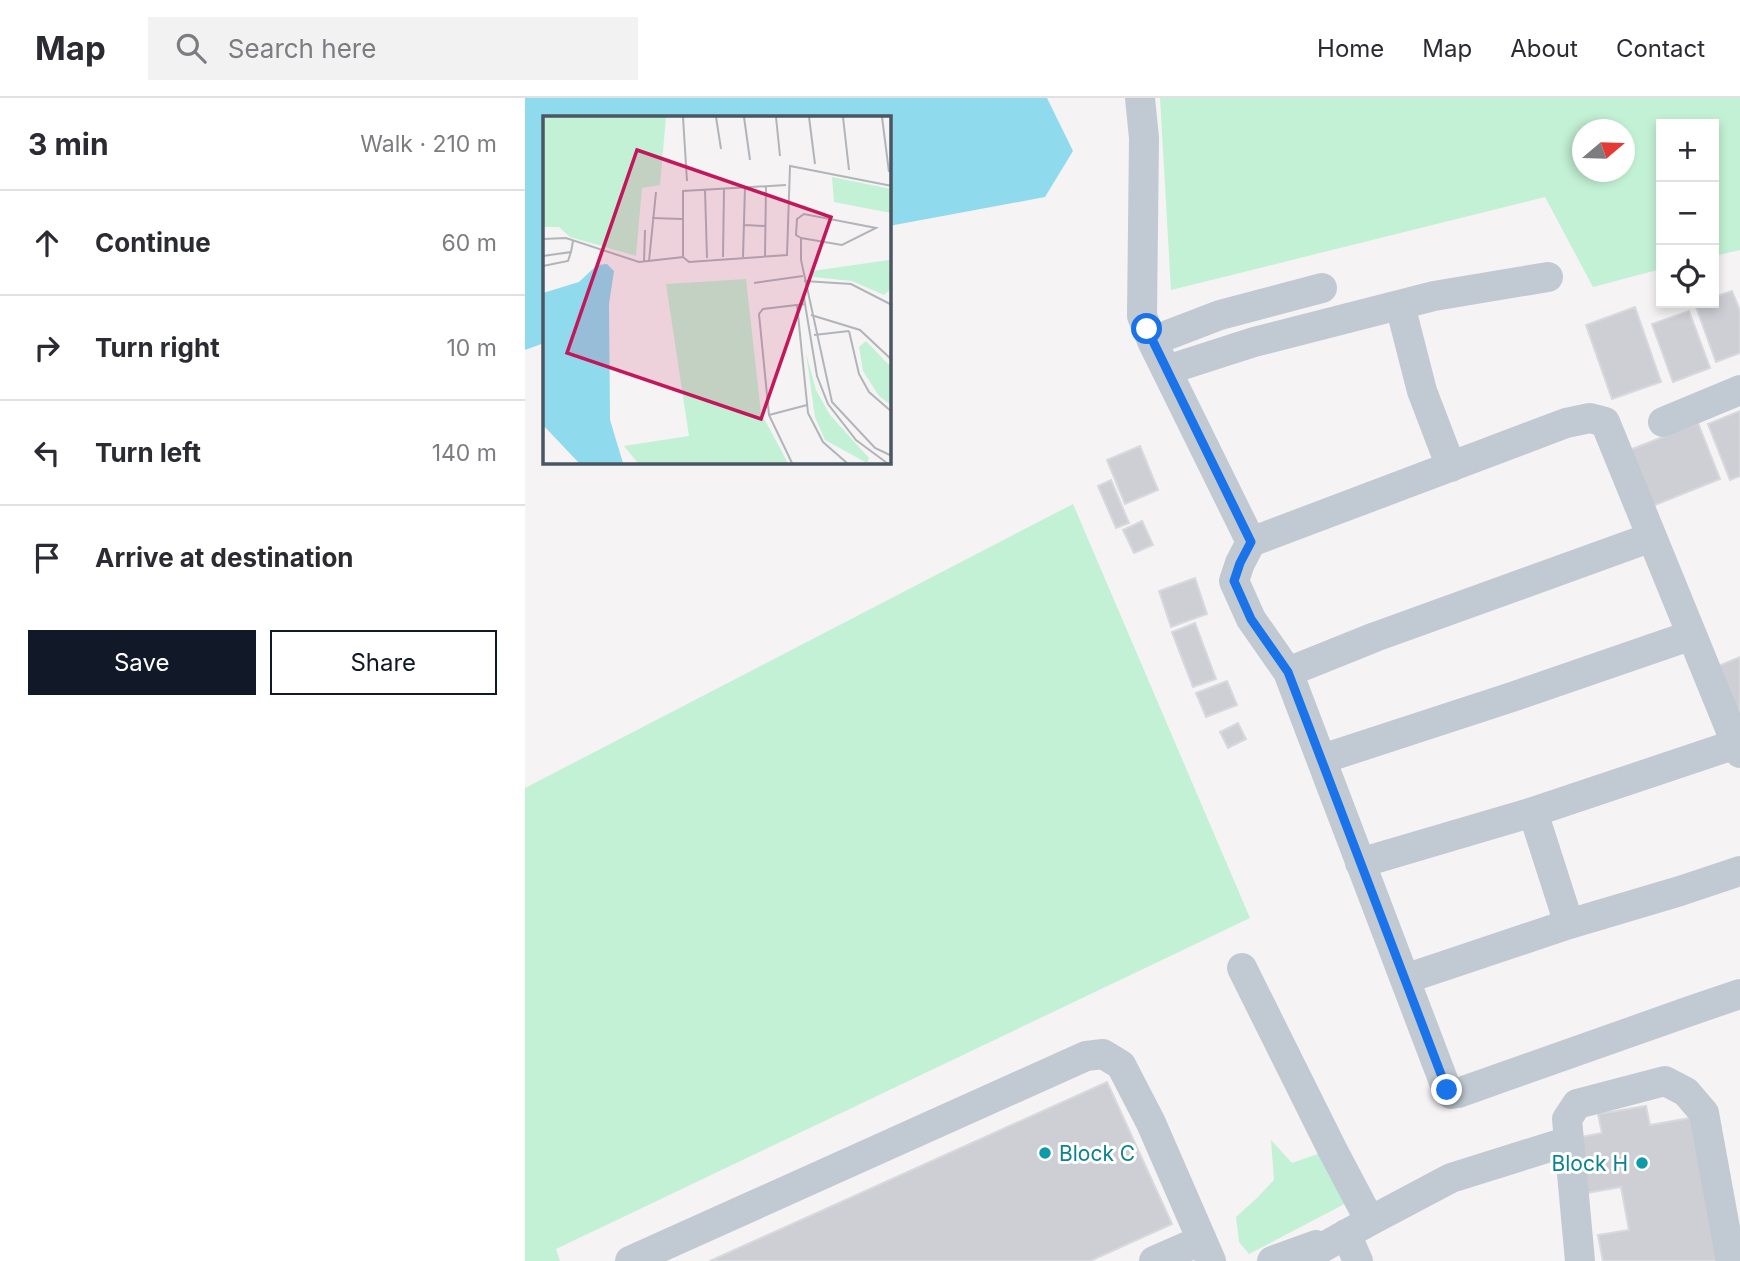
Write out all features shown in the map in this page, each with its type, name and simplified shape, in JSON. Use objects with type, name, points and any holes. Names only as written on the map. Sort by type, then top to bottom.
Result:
[{"type":"street","points":[[1140,98],[1144,138],[1142,316],[1251,542]]},
{"type":"street","points":[[1167,370],[1254,342],[1434,296],[1548,277]]},
{"type":"street","points":[[1152,341],[1220,315],[1322,288]]},
{"type":"street","points":[[1401,305],[1422,391],[1451,467]]},
{"type":"street","points":[[1663,422],[1740,390]]},
{"type":"street","points":[[1360,863],[1738,749],[1605,422],[1590,418],[1566,423],[1251,542],[1234,581],[1251,619],[1288,672],[1322,759],[1360,863],[1447,1090],[1451,1094],[1740,994]]},
{"type":"street","points":[[1288,672],[1375,637],[1652,537]]},
{"type":"street","points":[[1322,759],[1692,635]]},
{"type":"street","points":[[1533,812],[1569,924]]},
{"type":"street","points":[[1405,979],[1740,871]]},
{"type":"street","points":[[1242,968],[1332,1149],[1358,1227],[1358,1261]]},
{"type":"street","points":[[630,1261],[1086,1056],[1103,1054],[1121,1065],[1151,1123],[1207,1250],[1154,1261]]},
{"type":"street","points":[[1580,1261],[1567,1119],[1577,1104],[1665,1081],[1686,1091],[1704,1113],[1731,1261]]},
{"type":"street","points":[[1299,1261],[1451,1178],[1569,1141]]},
{"type":"street","points":[[1272,1261],[1358,1227]]},
{"type":"green space","points":[[1160,98],[1740,98],[1740,250],[1719,255],[1719,119],[1656,119],[1656,270],[1593,287],[1545,197],[1171,290]]},
{"type":"green space","points":[[1073,504],[1250,918],[556,1249],[560,1261],[525,1261],[525,788]]},
{"type":"green space","points":[[1271,1140],[1292,1163],[1332,1149],[1354,1199],[1249,1254],[1239,1242],[1236,1217],[1274,1180]]},
{"type":"water","points":[[525,98],[1047,98],[1073,151],[1045,197],[891,226],[891,116],[543,116],[543,343],[525,350]]},
{"type":"building","points":[[1732,291],[1740,311],[1740,353],[1716,362],[1696,308],[1719,308],[1719,295]]},
{"type":"building","points":[[1635,307],[1661,382],[1612,399],[1586,325]]},
{"type":"building","points":[[1689,311],[1710,368],[1673,382],[1652,324]]},
{"type":"building","points":[[1740,411],[1740,476],[1730,480],[1708,424]]},
{"type":"building","points":[[1698,423],[1720,479],[1650,507],[1627,451]]},
{"type":"building","points":[[1140,446],[1158,490],[1125,504],[1107,460]]},
{"type":"building","points":[[1111,480],[1129,523],[1116,528],[1098,486]]},
{"type":"building","points":[[1142,521],[1153,545],[1134,553],[1123,530]]},
{"type":"building","points":[[1195,578],[1207,614],[1171,627],[1159,591]]},
{"type":"building","points":[[1195,623],[1216,679],[1193,687],[1172,632]]},
{"type":"building","points":[[1740,657],[1740,719],[1718,666]]},
{"type":"building","points":[[1227,681],[1237,705],[1206,717],[1196,693]]},
{"type":"building","points":[[1238,723],[1246,739],[1228,748],[1220,732]]},
{"type":"building","name":"Block C","points":[[1107,1082],[1172,1224],[1090,1261],[710,1261]]},
{"type":"building","name":"Block H","points":[[1646,1106],[1650,1125],[1696,1117],[1721,1261],[1603,1261],[1598,1235],[1629,1230],[1621,1187],[1586,1193],[1576,1138],[1602,1133],[1598,1114]]},
{"type":"place","name":"Block C","points":[[1045,1153]]},
{"type":"place","name":"Block H","points":[[1642,1163]]},
{"type":"route","points":[[1147,329],[1251,542],[1234,581],[1251,619],[1288,672],[1447,1090]]}]
